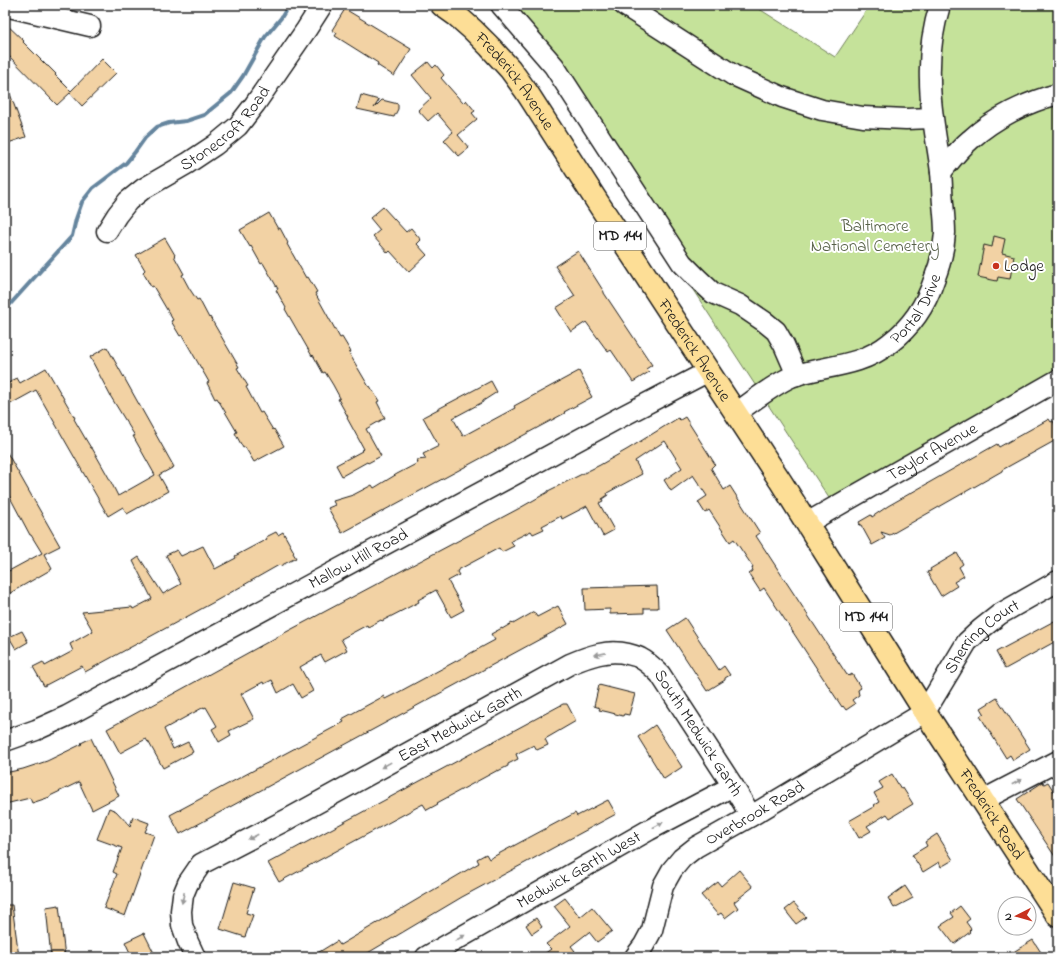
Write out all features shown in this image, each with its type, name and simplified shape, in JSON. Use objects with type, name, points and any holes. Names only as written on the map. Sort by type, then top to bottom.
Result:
[{"type":"main road","name":"Frederick Avenue","points":[[442,5],[467,24],[490,47],[510,69],[526,91],[807,523],[925,712]]},
{"type":"main road","name":"Frederick Road","points":[[925,712],[1058,916]]},
{"type":"street","name":"Stonecroft Road","points":[[107,231],[128,201],[143,188],[188,163],[215,145],[238,126],[294,48],[322,5]]},
{"type":"street","points":[[501,5],[554,66],[682,263],[713,293],[740,305],[776,331],[784,344],[797,375]]},
{"type":"street","points":[[624,5],[733,75],[782,97],[822,110],[863,117],[906,119],[932,118]]},
{"type":"street","name":"Portal Drive","points":[[736,413],[778,384],[791,377],[806,372],[860,360],[876,353],[901,334],[921,310],[934,282],[939,265],[945,232],[941,172],[932,118],[930,79],[932,48],[937,14],[940,5]]},
{"type":"street","points":[[5,6],[90,26]]},
{"type":"street","points":[[941,172],[970,140],[992,124],[1029,104],[1058,94]]},
{"type":"street","name":"Mallow Hill Road","points":[[5,741],[36,730],[67,716],[617,419],[709,371]]},
{"type":"street","name":"Taylor Avenue","points":[[807,523],[1058,380]]},
{"type":"street","name":"Sherring Court","points":[[925,712],[968,642],[981,629],[1000,614],[1058,581]]},
{"type":"street","name":"East Medwick Garth","points":[[195,957],[182,925],[181,911],[183,895],[188,883],[201,864],[570,664],[589,656],[607,653],[623,653],[639,657]]},
{"type":"street","name":"South Medwick Garth","points":[[639,657],[650,664],[660,674],[751,816]]},
{"type":"street","name":"Overbrook Road","points":[[635,957],[644,945],[652,930],[663,886],[672,870],[682,858],[696,847],[751,816],[925,712]]},
{"type":"street","points":[[983,800],[1058,761]]},
{"type":"street","name":"Medwick Garth West","points":[[426,957],[649,830],[733,786]]},
{"type":"green space","name":"Baltimore National Cemetery","points":[[489,5],[753,5],[835,57],[870,5],[1058,5],[1058,370],[829,498],[565,94],[517,31]]},
{"type":"building","points":[[345,9],[411,49],[394,76],[377,65],[378,63],[335,36],[337,33],[332,30]]},
{"type":"building","points":[[5,23],[71,91],[102,59],[116,73],[82,106],[70,93],[57,105],[5,52]]},
{"type":"building","points":[[428,62],[433,68],[436,65],[444,75],[441,78],[463,103],[466,100],[475,111],[472,113],[477,119],[458,135],[469,148],[459,156],[444,140],[453,132],[437,113],[428,121],[418,110],[431,98],[412,75]]},
{"type":"building","points":[[5,83],[26,137],[5,144]]},
{"type":"building","points":[[361,95],[379,100],[374,108],[382,100],[398,104],[398,109],[394,117],[357,109]]},
{"type":"building","points":[[383,207],[406,232],[411,228],[421,240],[417,244],[427,255],[409,272],[390,251],[388,253],[373,236],[380,230],[370,218]]},
{"type":"building","points":[[269,213],[278,229],[280,228],[306,278],[308,277],[317,292],[315,293],[340,338],[342,337],[351,352],[349,353],[379,401],[377,402],[385,418],[366,429],[381,456],[342,476],[336,465],[364,449],[347,418],[348,417],[338,399],[340,398],[333,385],[325,372],[323,373],[313,355],[312,356],[285,309],[286,308],[276,290],[278,289],[263,263],[261,264],[240,230]]},
{"type":"building","name":"Lodge","points":[[994,236],[1005,239],[1002,253],[1014,256],[1010,279],[998,277],[997,281],[978,277],[984,245],[992,247]]},
{"type":"building","points":[[165,238],[175,255],[174,256],[184,274],[182,275],[189,288],[197,300],[199,299],[239,367],[237,368],[248,386],[246,387],[260,413],[262,412],[284,446],[254,462],[245,447],[243,448],[235,433],[237,432],[217,398],[215,399],[207,383],[209,382],[182,335],[180,336],[171,321],[173,320],[153,286],[151,287],[143,272],[145,270],[136,255]]},
{"type":"building","points":[[578,251],[652,365],[646,369],[649,372],[633,382],[611,350],[608,352],[586,322],[571,332],[556,308],[575,296],[555,266]]},
{"type":"building","points":[[107,347],[174,467],[159,475],[168,491],[127,514],[123,507],[108,516],[36,390],[5,407],[5,385],[17,378],[20,383],[46,368],[118,496],[155,475],[133,436],[135,436],[111,397],[90,357]]},
{"type":"building","points":[[579,371],[592,397],[342,533],[328,508],[335,505],[333,501],[353,495],[372,485],[374,488],[418,463],[417,460],[426,459],[423,454],[439,446],[423,417],[491,381],[497,392],[483,402],[453,418],[463,436],[515,408],[514,406]]},
{"type":"building","points":[[685,417],[715,464],[711,468],[724,490],[730,486],[760,533],[756,536],[847,675],[849,676],[852,674],[861,688],[858,690],[859,695],[852,700],[855,704],[846,710],[843,706],[842,707],[764,588],[760,591],[749,574],[753,571],[753,567],[734,539],[730,542],[709,510],[705,513],[698,502],[707,496],[693,475],[671,491],[664,480],[682,468],[665,441],[635,461],[642,474],[607,493],[608,495],[599,503],[614,530],[603,536],[587,506],[562,519],[561,516],[542,526],[544,529],[533,534],[531,531],[511,541],[514,546],[502,552],[499,548],[458,570],[457,572],[459,575],[448,581],[464,610],[451,617],[436,590],[418,600],[419,602],[382,621],[381,620],[368,627],[367,625],[341,639],[347,650],[325,662],[321,655],[300,667],[313,691],[301,698],[293,684],[278,693],[272,680],[264,684],[263,682],[241,694],[254,719],[229,731],[231,735],[219,742],[212,729],[217,726],[206,707],[204,707],[164,729],[173,749],[188,742],[193,752],[163,768],[146,739],[120,753],[107,729],[518,509],[548,491],[600,465],[678,418],[680,420]]},
{"type":"building","points":[[1049,419],[1051,422],[1053,421],[1058,430],[1058,439],[890,535],[881,532],[885,538],[872,545],[861,525],[859,525],[859,522],[871,515],[872,517],[888,506],[997,444],[999,447]]},
{"type":"building","points":[[5,449],[60,546],[44,554],[52,569],[5,596],[5,573],[42,553],[30,535],[5,488]]},
{"type":"building","points":[[276,532],[278,535],[283,532],[296,558],[280,566],[279,565],[85,672],[82,666],[44,686],[33,667],[43,662],[45,666],[73,651],[70,644],[93,631],[82,612],[132,607],[133,609],[152,599],[133,561],[139,557],[163,594],[181,584],[166,555],[177,550],[181,556],[203,546],[215,569],[236,558],[235,556],[267,539],[266,537]]},
{"type":"building","points":[[957,553],[963,564],[959,567],[964,576],[954,582],[957,586],[941,596],[927,572],[931,571],[930,569]]},
{"type":"building","points":[[657,586],[658,608],[644,608],[644,613],[610,614],[610,609],[585,610],[584,588]]},
{"type":"building","points":[[558,606],[568,624],[180,834],[170,815],[344,722],[342,719],[384,696],[385,699],[397,693],[495,640],[491,634],[502,628],[512,623],[513,624],[534,612],[537,617]]},
{"type":"building","points":[[685,618],[719,670],[724,666],[730,675],[725,678],[725,680],[707,691],[667,630]]},
{"type":"building","points":[[1058,619],[1058,640],[1005,669],[996,652]]},
{"type":"building","points":[[22,631],[28,642],[16,649],[9,637]]},
{"type":"building","points":[[599,685],[635,694],[629,715],[624,714],[623,716],[599,710],[600,708],[594,706]]},
{"type":"building","points":[[997,698],[1030,749],[1013,760],[1010,755],[1006,758],[980,716],[984,713],[981,708]]},
{"type":"building","points":[[563,704],[567,704],[576,721],[545,739],[548,745],[537,750],[534,745],[516,754],[518,759],[508,764],[508,766],[437,803],[438,804],[427,810],[423,804],[279,882],[268,863]]},
{"type":"building","points":[[655,725],[682,767],[664,779],[638,737]]},
{"type":"building","points":[[91,738],[119,796],[92,810],[79,782],[50,797],[32,803],[30,798],[5,804],[5,773],[47,761]]},
{"type":"building","points":[[892,774],[901,789],[903,788],[913,804],[890,818],[887,814],[867,826],[871,831],[859,838],[849,821],[875,806],[874,805],[879,802],[874,793],[883,788],[879,782]]},
{"type":"building","points":[[1043,782],[1044,784],[1048,782],[1058,798],[1058,861],[1017,799]]},
{"type":"building","points":[[608,800],[616,814],[462,897],[361,957],[311,957],[337,941],[340,945],[479,863],[477,859],[486,854],[489,859],[575,813],[577,816]]},
{"type":"building","points":[[109,808],[116,811],[130,826],[133,817],[149,823],[145,832],[154,835],[125,916],[104,908],[117,874],[113,872],[122,848],[97,839]]},
{"type":"building","points":[[937,834],[953,860],[941,867],[939,862],[923,872],[912,855],[927,846],[925,842]]},
{"type":"building","points":[[739,870],[753,887],[734,902],[738,908],[725,918],[721,913],[718,915],[701,895],[718,882],[721,886]]},
{"type":"building","points":[[234,882],[254,888],[246,913],[253,915],[245,937],[220,929]]},
{"type":"building","points":[[905,886],[913,898],[894,908],[888,898]]},
{"type":"building","points":[[565,898],[580,917],[592,907],[612,931],[597,942],[589,932],[571,946],[575,951],[568,957],[540,957],[551,949],[546,944],[570,926],[554,906]]},
{"type":"building","points":[[794,903],[806,917],[796,924],[785,910]]},
{"type":"building","points":[[5,905],[12,905],[19,957],[5,957]]},
{"type":"building","points":[[59,905],[65,957],[51,957],[46,907]]},
{"type":"building","points":[[960,906],[970,919],[966,922],[971,929],[969,931],[970,932],[954,944],[940,926],[954,917],[951,913]]},
{"type":"building","points":[[536,918],[542,927],[532,934],[526,925]]},
{"type":"building","points":[[144,933],[156,957],[132,957],[125,942]]},
{"type":"building","points":[[1033,940],[1044,957],[1005,957]]},
{"type":"waterway","points":[[5,310],[72,236],[82,202],[93,188],[126,163],[145,138],[157,127],[169,123],[186,121],[204,115],[231,93],[243,76],[265,37],[281,18],[289,5]]},
{"type":"place","name":"Lodge","points":[[996,266]]}]
